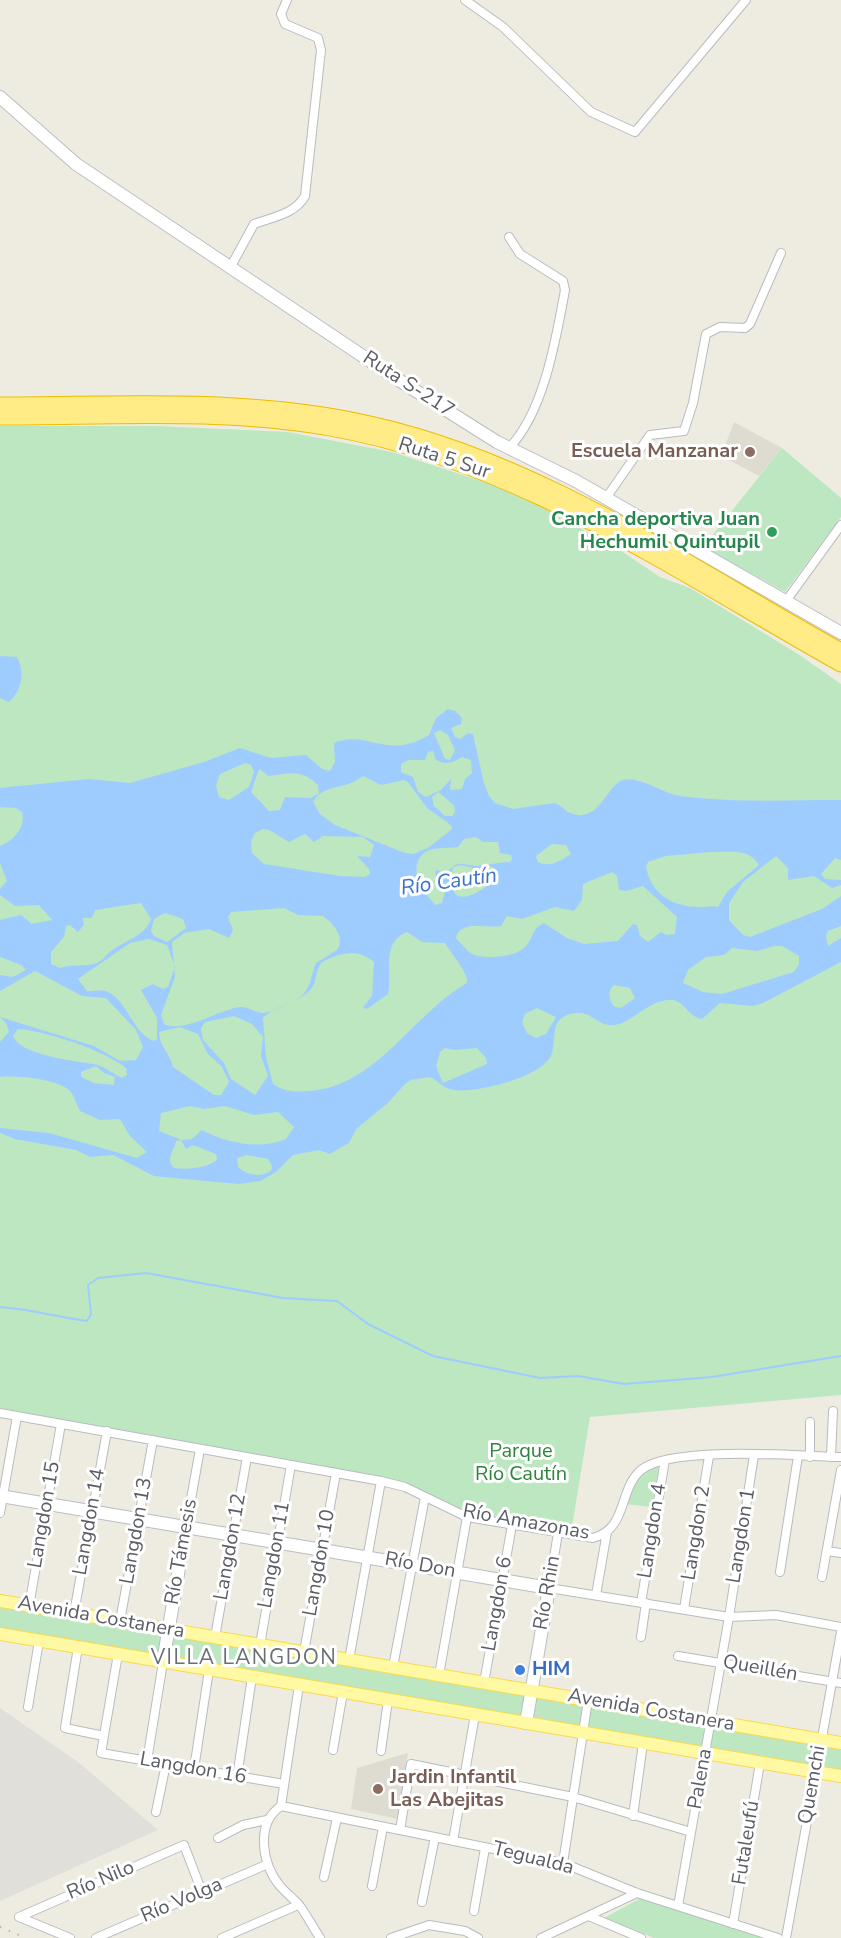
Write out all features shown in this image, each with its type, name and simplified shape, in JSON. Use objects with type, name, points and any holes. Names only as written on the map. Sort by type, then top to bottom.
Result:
[{"type":"highway","name":"Ruta 5 Sur","points":[[0,405],[236,406],[327,415],[408,433],[485,459],[558,491],[841,651]]},
{"type":"highway","name":"Ruta 5 Sur","points":[[0,417],[257,420],[330,428],[426,451],[497,477],[542,497],[841,664]]},
{"type":"main road","name":"Ruta S-217","points":[[0,97],[76,164],[397,379],[509,448],[606,498],[841,633]]},
{"type":"main road","name":"Río Don","points":[[1,1496],[549,1588]]},
{"type":"main road","name":"Río Támesis","points":[[163,1662],[186,1527]]},
{"type":"main road","name":"Río Rhin","points":[[526,1724],[549,1588]]},
{"type":"main road","name":"Avenida Costanera","points":[[0,1601],[841,1743]]},
{"type":"main road","name":"Avenida Costanera","points":[[0,1634],[841,1776]]},
{"type":"street","points":[[230,268],[254,224],[300,207],[305,196],[321,50],[318,38],[285,24],[281,14],[287,0]]},
{"type":"street","points":[[465,0],[503,27],[591,112],[635,132],[746,0]]},
{"type":"street","points":[[509,237],[520,254],[563,281],[565,290],[544,381],[520,436],[509,448]]},
{"type":"street","points":[[606,498],[650,435],[684,431],[693,403],[706,334],[720,327],[745,328],[750,324],[781,254]]},
{"type":"street","points":[[786,601],[841,525]]},
{"type":"street","points":[[831,1457],[833,1412]]},
{"type":"street","name":"Río Amazonas","points":[[0,1413],[381,1481],[405,1487],[467,1517],[593,1538],[607,1532],[615,1525],[630,1484],[637,1474],[649,1464],[665,1460],[709,1456],[841,1457]]},
{"type":"street","points":[[0,1513],[1,1496],[17,1416]]},
{"type":"street","points":[[810,1422],[810,1457]]},
{"type":"street","name":"Langdon 15","points":[[29,1606],[61,1424]]},
{"type":"street","name":"Langdon 14","points":[[74,1613],[106,1431]]},
{"type":"street","name":"Langdon 13","points":[[120,1621],[153,1440]]},
{"type":"street","name":"Río Támesis","points":[[186,1527],[201,1449]]},
{"type":"street","name":"Langdon 1","points":[[729,1617],[754,1455]]},
{"type":"street","name":"Langdon 2","points":[[684,1610],[709,1456]]},
{"type":"street","points":[[780,1572],[798,1456]]},
{"type":"street","name":"Langdon 12","points":[[215,1637],[247,1457]]},
{"type":"street","name":"Langdon 4","points":[[641,1637],[665,1460]]},
{"type":"street","name":"Langdon 11","points":[[260,1645],[291,1465]]},
{"type":"street","points":[[822,1577],[838,1505],[841,1470]]},
{"type":"street","name":"Langdon 10","points":[[304,1652],[336,1473]]},
{"type":"street","points":[[350,1660],[381,1481]]},
{"type":"street","points":[[393,1667],[425,1497]]},
{"type":"street","points":[[439,1675],[467,1517]]},
{"type":"street","name":"Langdon 6","points":[[484,1683],[512,1525]]},
{"type":"street","points":[[596,1595],[607,1532]]},
{"type":"street","name":"Río Rhin","points":[[549,1588],[558,1533]]},
{"type":"street","points":[[827,1551],[841,1553]]},
{"type":"street","name":"Río Don","points":[[549,1588],[729,1617],[776,1615],[841,1627]]},
{"type":"street","name":"Palena","points":[[678,1906],[729,1617]]},
{"type":"street","name":"Quemchi","points":[[786,1938],[821,1740],[837,1682],[841,1632]]},
{"type":"street","points":[[28,1707],[39,1641]]},
{"type":"street","points":[[78,1647],[65,1728],[104,1736],[118,1654]]},
{"type":"street","name":"Queillén","points":[[678,1656],[837,1682]]},
{"type":"street","name":"Río Támesis","points":[[147,1761],[163,1662]]},
{"type":"street","points":[[194,1769],[209,1670]]},
{"type":"street","points":[[237,1776],[252,1677]]},
{"type":"street","points":[[218,1838],[243,1825],[267,1820],[281,1806],[299,1685]]},
{"type":"street","points":[[333,1750],[342,1692]]},
{"type":"street","points":[[381,1751],[388,1700]]},
{"type":"street","points":[[563,1863],[588,1701]]},
{"type":"street","points":[[453,1841],[475,1715]]},
{"type":"street","name":"Langdon 16","points":[[104,1736],[102,1753],[284,1784]]},
{"type":"street","points":[[633,1816],[644,1743]]},
{"type":"street","name":"Futaleufú","points":[[733,1924],[760,1763]]},
{"type":"street","points":[[156,1812],[166,1764]]},
{"type":"street","points":[[400,1830],[411,1764],[573,1797],[691,1832]]},
{"type":"street","name":"Tegualda","points":[[281,1806],[563,1863],[637,1893],[778,1938]]},
{"type":"street","points":[[324,1877],[338,1818]]},
{"type":"street","points":[[267,1820],[264,1835],[268,1864],[280,1886],[298,1905],[320,1938]]},
{"type":"street","points":[[372,1886],[383,1827]]},
{"type":"street","points":[[422,1902],[435,1838]]},
{"type":"street","name":"Río Nilo","points":[[70,1938],[19,1917],[183,1845],[202,1892]]},
{"type":"street","points":[[474,1911],[485,1848]]},
{"type":"street","name":"Río Volga","points":[[96,1938],[268,1864]]},
{"type":"street","points":[[541,1938],[591,1917],[637,1893]]},
{"type":"street","points":[[222,1938],[298,1905]]},
{"type":"street","points":[[591,1917],[641,1938]]},
{"type":"street","points":[[391,1938],[429,1925],[465,1931],[478,1938]]},
{"type":"shaded area","name":"Escuela Manzanar","points":[[734,422],[782,448],[759,476],[721,456]]},
{"type":"shaded area","points":[[0,1708],[78,1762],[158,1830],[0,1901]]},
{"type":"shaded area","name":"Jardin Infantil Las Abejitas","points":[[408,1753],[398,1819],[351,1809],[357,1768]]},
{"type":"green space","name":"Parque Río Cautín","points":[[0,426],[158,426],[288,432],[392,452],[512,491],[615,547],[660,577],[690,588],[798,654],[841,684],[841,1395],[590,1417],[571,1533],[469,1514],[407,1483],[0,1408]]},
{"type":"green space","name":"Cancha deportiva Juan Hechumil Quintupil","points":[[782,448],[841,498],[841,517],[785,592],[703,547]]},
{"type":"green space","points":[[659,1464],[652,1507],[624,1504],[637,1480]]},
{"type":"green space","points":[[0,1603],[841,1745],[841,1775],[0,1633]]},
{"type":"green space","points":[[641,1898],[762,1938],[654,1938],[604,1918]]},
{"type":"water","points":[[0,656],[17,657],[21,668],[19,687],[9,702],[0,698]]},
{"type":"water","name":"Río Cautín","points":[[448,709],[455,711],[462,718],[461,724],[451,728],[455,737],[460,739],[468,733],[473,734],[489,796],[495,803],[513,809],[554,803],[573,814],[590,813],[617,784],[629,779],[644,782],[674,795],[720,800],[841,800],[841,860],[835,858],[821,874],[825,879],[841,880],[841,885],[832,888],[814,876],[788,880],[788,868],[776,856],[743,882],[729,903],[729,920],[743,935],[750,937],[822,909],[841,896],[841,926],[828,931],[826,936],[828,946],[841,938],[841,962],[763,1003],[753,1006],[720,1003],[702,1019],[697,1018],[680,1003],[672,1000],[656,1003],[620,1024],[613,1025],[601,1023],[587,1014],[567,1015],[561,1018],[556,1027],[551,1056],[534,1071],[507,1082],[464,1090],[447,1088],[430,1077],[411,1080],[388,1103],[356,1129],[349,1143],[330,1154],[319,1150],[293,1155],[276,1172],[260,1181],[239,1184],[154,1176],[113,1155],[90,1157],[76,1150],[15,1139],[0,1133],[0,1128],[49,1133],[137,1158],[147,1152],[130,1136],[120,1119],[100,1120],[80,1111],[71,1092],[63,1086],[36,1079],[0,1077],[0,1042],[9,1032],[6,1023],[0,1017],[94,1046],[120,1061],[136,1060],[143,1047],[136,1030],[106,998],[82,996],[35,971],[0,991],[0,975],[13,977],[26,970],[21,965],[0,957],[0,920],[21,915],[32,924],[52,920],[39,905],[15,906],[0,895],[0,889],[7,881],[0,863],[0,846],[18,833],[23,818],[22,812],[16,808],[0,807],[0,788],[89,779],[130,783],[204,762],[240,748],[271,758],[306,755],[322,769],[330,771],[335,762],[334,743],[346,740],[389,745],[414,742],[429,735],[436,718]],"holes":[[[440,730],[448,735],[455,750],[450,760],[445,759],[434,733]],[[433,751],[436,760],[446,763],[462,757],[471,760],[472,773],[465,779],[462,789],[450,790],[451,779],[441,790],[426,797],[418,792],[413,777],[401,772],[401,764],[408,760],[425,760],[428,752]],[[245,763],[251,765],[254,772],[249,787],[229,800],[219,797],[216,786],[220,774]],[[259,769],[269,776],[300,774],[318,785],[319,794],[310,798],[285,797],[280,810],[269,811],[251,792]],[[363,776],[381,785],[404,780],[408,782],[427,808],[451,825],[452,829],[428,848],[413,854],[405,853],[335,825],[320,814],[313,802],[318,796],[330,789],[356,781]],[[438,792],[454,805],[455,812],[452,816],[445,816],[434,806],[432,797]],[[263,829],[289,842],[305,834],[314,842],[323,836],[363,837],[374,845],[370,857],[357,856],[369,869],[370,874],[365,877],[340,876],[264,864],[252,853],[251,841],[255,833]],[[476,837],[483,842],[498,842],[500,853],[511,855],[512,859],[510,862],[488,865],[498,871],[497,879],[472,895],[461,897],[456,895],[449,883],[453,867],[447,873],[436,870],[435,874],[445,892],[442,903],[436,905],[419,881],[417,873],[419,859],[428,851],[458,847],[464,839]],[[552,844],[566,845],[571,854],[551,864],[538,862],[536,856]],[[738,852],[750,856],[759,865],[727,892],[718,907],[702,907],[680,905],[664,897],[648,876],[646,866],[648,862],[666,856]],[[612,872],[617,876],[619,890],[626,891],[643,886],[677,917],[675,934],[667,935],[661,932],[648,942],[640,936],[637,925],[633,924],[618,941],[584,944],[567,938],[544,923],[536,928],[524,948],[513,954],[491,957],[471,953],[456,938],[458,932],[468,927],[501,926],[507,916],[522,919],[555,907],[574,911],[582,900],[583,884]],[[141,903],[151,919],[144,930],[97,963],[60,968],[51,964],[51,952],[64,937],[66,926],[70,925],[78,932],[84,925],[83,918],[92,918],[95,910]],[[284,908],[298,915],[323,916],[337,931],[340,941],[337,950],[316,963],[305,992],[290,1002],[300,998],[311,989],[321,963],[341,955],[355,954],[374,962],[372,996],[363,1007],[367,1009],[388,994],[390,951],[393,943],[407,932],[422,942],[445,943],[462,969],[467,983],[447,996],[393,1047],[354,1077],[332,1086],[298,1091],[286,1090],[273,1084],[266,1057],[263,1018],[274,1010],[262,1013],[240,1007],[191,1024],[181,1026],[164,1024],[161,1015],[175,977],[174,969],[168,987],[163,989],[153,984],[141,990],[157,1018],[157,1039],[154,1041],[140,1031],[120,1001],[113,995],[104,990],[87,991],[78,979],[130,943],[149,939],[167,945],[174,964],[172,942],[184,933],[209,929],[229,938],[233,930],[228,917],[231,912]],[[165,913],[183,919],[186,928],[167,942],[154,936],[151,931],[154,919]],[[782,946],[799,956],[799,964],[794,972],[722,994],[703,992],[683,983],[688,970],[706,957],[724,955],[732,948],[757,951]],[[614,985],[630,988],[635,998],[621,1008],[615,1007],[610,996]],[[537,1008],[556,1017],[546,1034],[536,1038],[527,1033],[522,1022],[525,1014]],[[234,1016],[252,1024],[263,1037],[261,1056],[268,1076],[255,1095],[231,1079],[224,1063],[203,1040],[201,1028],[205,1022]],[[180,1027],[198,1034],[208,1054],[222,1067],[229,1082],[221,1095],[214,1095],[173,1067],[159,1037],[159,1032]],[[18,1029],[44,1033],[74,1042],[116,1061],[126,1068],[127,1075],[122,1078],[97,1065],[36,1052],[18,1043],[13,1036]],[[445,1048],[455,1050],[477,1048],[486,1058],[487,1064],[443,1083],[436,1066],[440,1052]],[[96,1066],[104,1073],[115,1077],[114,1085],[94,1083],[81,1077],[81,1072]],[[190,1106],[204,1109],[225,1106],[254,1115],[278,1112],[294,1127],[286,1139],[265,1144],[243,1144],[211,1135],[202,1130],[192,1139],[182,1140],[159,1131],[161,1113]],[[181,1140],[186,1149],[193,1145],[216,1154],[217,1160],[197,1168],[174,1168],[170,1158],[176,1141]],[[247,1155],[268,1159],[272,1166],[271,1171],[254,1175],[245,1172],[238,1167],[237,1158]]]},
{"type":"water","points":[[457,864],[484,865],[477,869],[461,865],[453,867]]},
{"type":"waterway","points":[[0,1307],[87,1321],[91,1314],[88,1285],[98,1278],[146,1273],[283,1298],[337,1301],[368,1324],[433,1356],[540,1378],[578,1376],[624,1384],[712,1377],[841,1356]]},
{"type":"railway","points":[[0,1927],[26,1938]]},
{"type":"place","name":"Escuela Manzanar","points":[[750,452]]},
{"type":"place","name":"Cancha deportiva Juan Hechumil Quintupil","points":[[772,532]]},
{"type":"place","name":"HIM","points":[[520,1670]]},
{"type":"place","name":"Jardin Infantil Las Abejitas","points":[[378,1789]]},
{"type":"district","name":"VILLA LANGDON","points":[[244,1659]]}]
